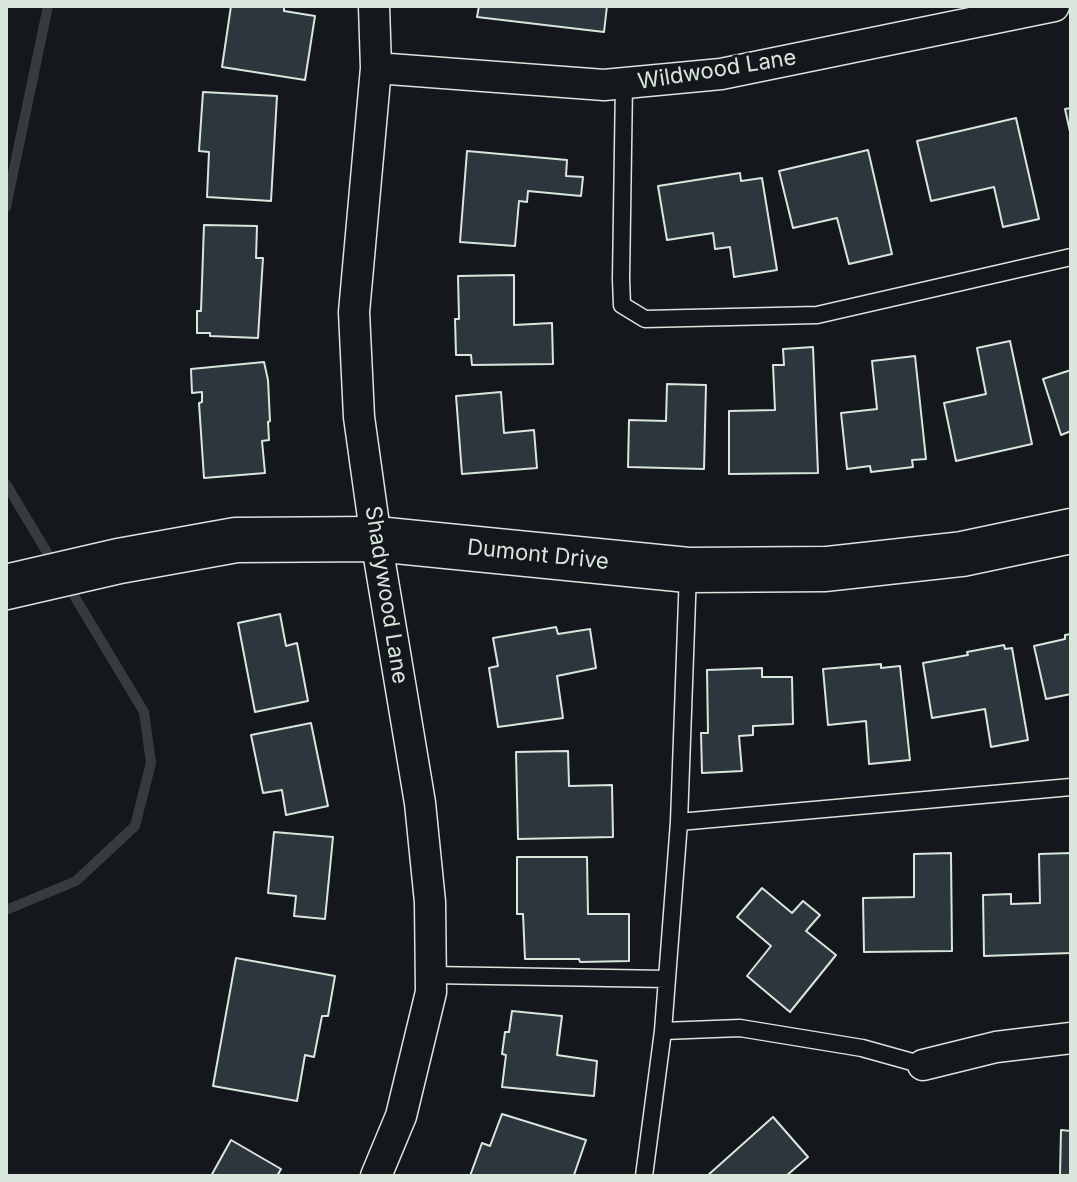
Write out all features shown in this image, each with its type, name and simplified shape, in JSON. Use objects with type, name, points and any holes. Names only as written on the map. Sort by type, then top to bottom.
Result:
[{"type":"street","name":"Shadywood Lane","points":[[374,6],[376,68],[354,312],[359,417],[420,803],[430,902],[431,975],[431,992],[401,1116],[376,1176]]},
{"type":"street","name":"Wildwood Lane","points":[[376,68],[624,84],[721,74],[1054,6]]},
{"type":"street","name":"Dumont Drive","points":[[6,587],[119,561],[236,540],[376,539],[688,570],[826,569],[962,554],[1071,531]]},
{"type":"street","points":[[923,1065],[996,1047],[1071,1038]]},
{"type":"lane","points":[[624,84],[622,305],[645,319],[817,315],[1071,257]]},
{"type":"lane","points":[[644,1176],[663,1031],[679,822],[688,570]]},
{"type":"lane","points":[[679,822],[1071,787]]},
{"type":"lane","points":[[431,975],[667,979]]},
{"type":"lane","points":[[663,1031],[740,1028],[862,1048],[923,1065]]},
{"type":"building","points":[[231,6],[284,6],[284,11],[315,16],[305,80],[222,67]]},
{"type":"building","points":[[479,6],[607,6],[604,32],[477,17]]},
{"type":"building","points":[[203,92],[277,96],[271,201],[207,197],[209,152],[199,151]]},
{"type":"building","points":[[1071,108],[1071,136],[1065,109]]},
{"type":"building","points":[[1016,118],[1039,219],[1003,227],[994,187],[931,201],[917,141]]},
{"type":"building","points":[[868,150],[892,254],[849,264],[837,218],[793,228],[779,171]]},
{"type":"building","points":[[467,151],[567,160],[566,176],[583,177],[581,196],[528,191],[527,202],[519,201],[515,246],[460,242]]},
{"type":"building","points":[[740,173],[741,181],[762,178],[777,270],[734,277],[730,247],[715,249],[713,233],[667,240],[658,186]]},
{"type":"building","points":[[204,225],[257,226],[256,258],[263,258],[258,338],[197,333],[197,311],[201,311]]},
{"type":"building","points":[[514,275],[514,325],[552,323],[553,364],[472,365],[471,355],[456,355],[458,276]]},
{"type":"building","points":[[1010,341],[1032,444],[956,461],[944,403],[986,394],[977,348]]},
{"type":"building","points":[[813,347],[818,473],[729,474],[729,411],[775,410],[773,365],[784,365],[783,349]]},
{"type":"building","points":[[915,356],[926,459],[912,460],[913,467],[871,472],[870,466],[847,469],[841,413],[877,409],[872,361]]},
{"type":"building","points":[[264,362],[270,421],[269,440],[262,441],[265,473],[204,478],[199,403],[202,402],[202,392],[192,393],[191,369]]},
{"type":"building","points":[[1071,370],[1071,431],[1061,435],[1043,379]]},
{"type":"building","points":[[667,384],[706,385],[704,469],[628,467],[629,420],[666,421]]},
{"type":"building","points":[[501,392],[504,433],[534,430],[537,468],[462,474],[456,396]]},
{"type":"building","points":[[280,614],[286,646],[297,643],[308,701],[255,712],[238,623]]},
{"type":"building","points":[[556,627],[558,634],[590,629],[596,668],[557,676],[563,718],[498,727],[489,668],[498,666],[493,638]]},
{"type":"building","points":[[1071,634],[1071,694],[1046,699],[1034,646],[1065,639],[1065,635]]},
{"type":"building","points":[[1004,645],[1005,649],[1012,648],[1028,740],[991,747],[985,709],[932,718],[923,663]]},
{"type":"building","points":[[881,664],[881,668],[900,666],[910,760],[869,764],[866,721],[828,725],[823,669]]},
{"type":"building","points":[[762,668],[762,677],[792,677],[793,724],[753,726],[753,735],[739,736],[742,771],[702,773],[701,733],[708,733],[707,670]]},
{"type":"building","points":[[311,723],[328,806],[286,815],[282,790],[263,793],[251,735]]},
{"type":"building","points":[[568,751],[569,786],[612,785],[613,837],[518,839],[516,752]]},
{"type":"building","points":[[274,832],[333,837],[325,919],[294,916],[296,896],[268,893]]},
{"type":"building","points":[[951,853],[952,951],[864,952],[863,898],[914,897],[914,854]]},
{"type":"building","points":[[1071,853],[1071,953],[984,956],[983,895],[1011,894],[1011,904],[1040,903],[1039,854]]},
{"type":"building","points":[[517,857],[587,857],[588,914],[629,914],[629,961],[525,959],[523,914],[517,914]]},
{"type":"building","points":[[762,888],[792,913],[803,901],[820,915],[806,931],[836,955],[790,1012],[747,976],[771,946],[737,917]]},
{"type":"building","points":[[236,958],[335,976],[328,1016],[322,1016],[314,1057],[305,1055],[297,1101],[213,1086]]},
{"type":"building","points":[[512,1011],[562,1016],[557,1055],[597,1061],[594,1096],[502,1087],[506,1055],[502,1054]]},
{"type":"building","points":[[502,1114],[586,1140],[574,1175],[578,1176],[470,1176],[482,1143],[490,1146]]},
{"type":"building","points":[[773,1117],[808,1157],[786,1176],[707,1176]]},
{"type":"building","points":[[1061,1130],[1071,1131],[1071,1176],[1060,1176]]},
{"type":"building","points":[[231,1140],[281,1169],[277,1176],[211,1176]]},
{"type":"waterway","points":[[6,207],[48,6]]},
{"type":"waterway","points":[[6,484],[54,564]]},
{"type":"waterway","points":[[6,910],[76,881],[135,826],[151,763],[144,712],[67,584]]}]
